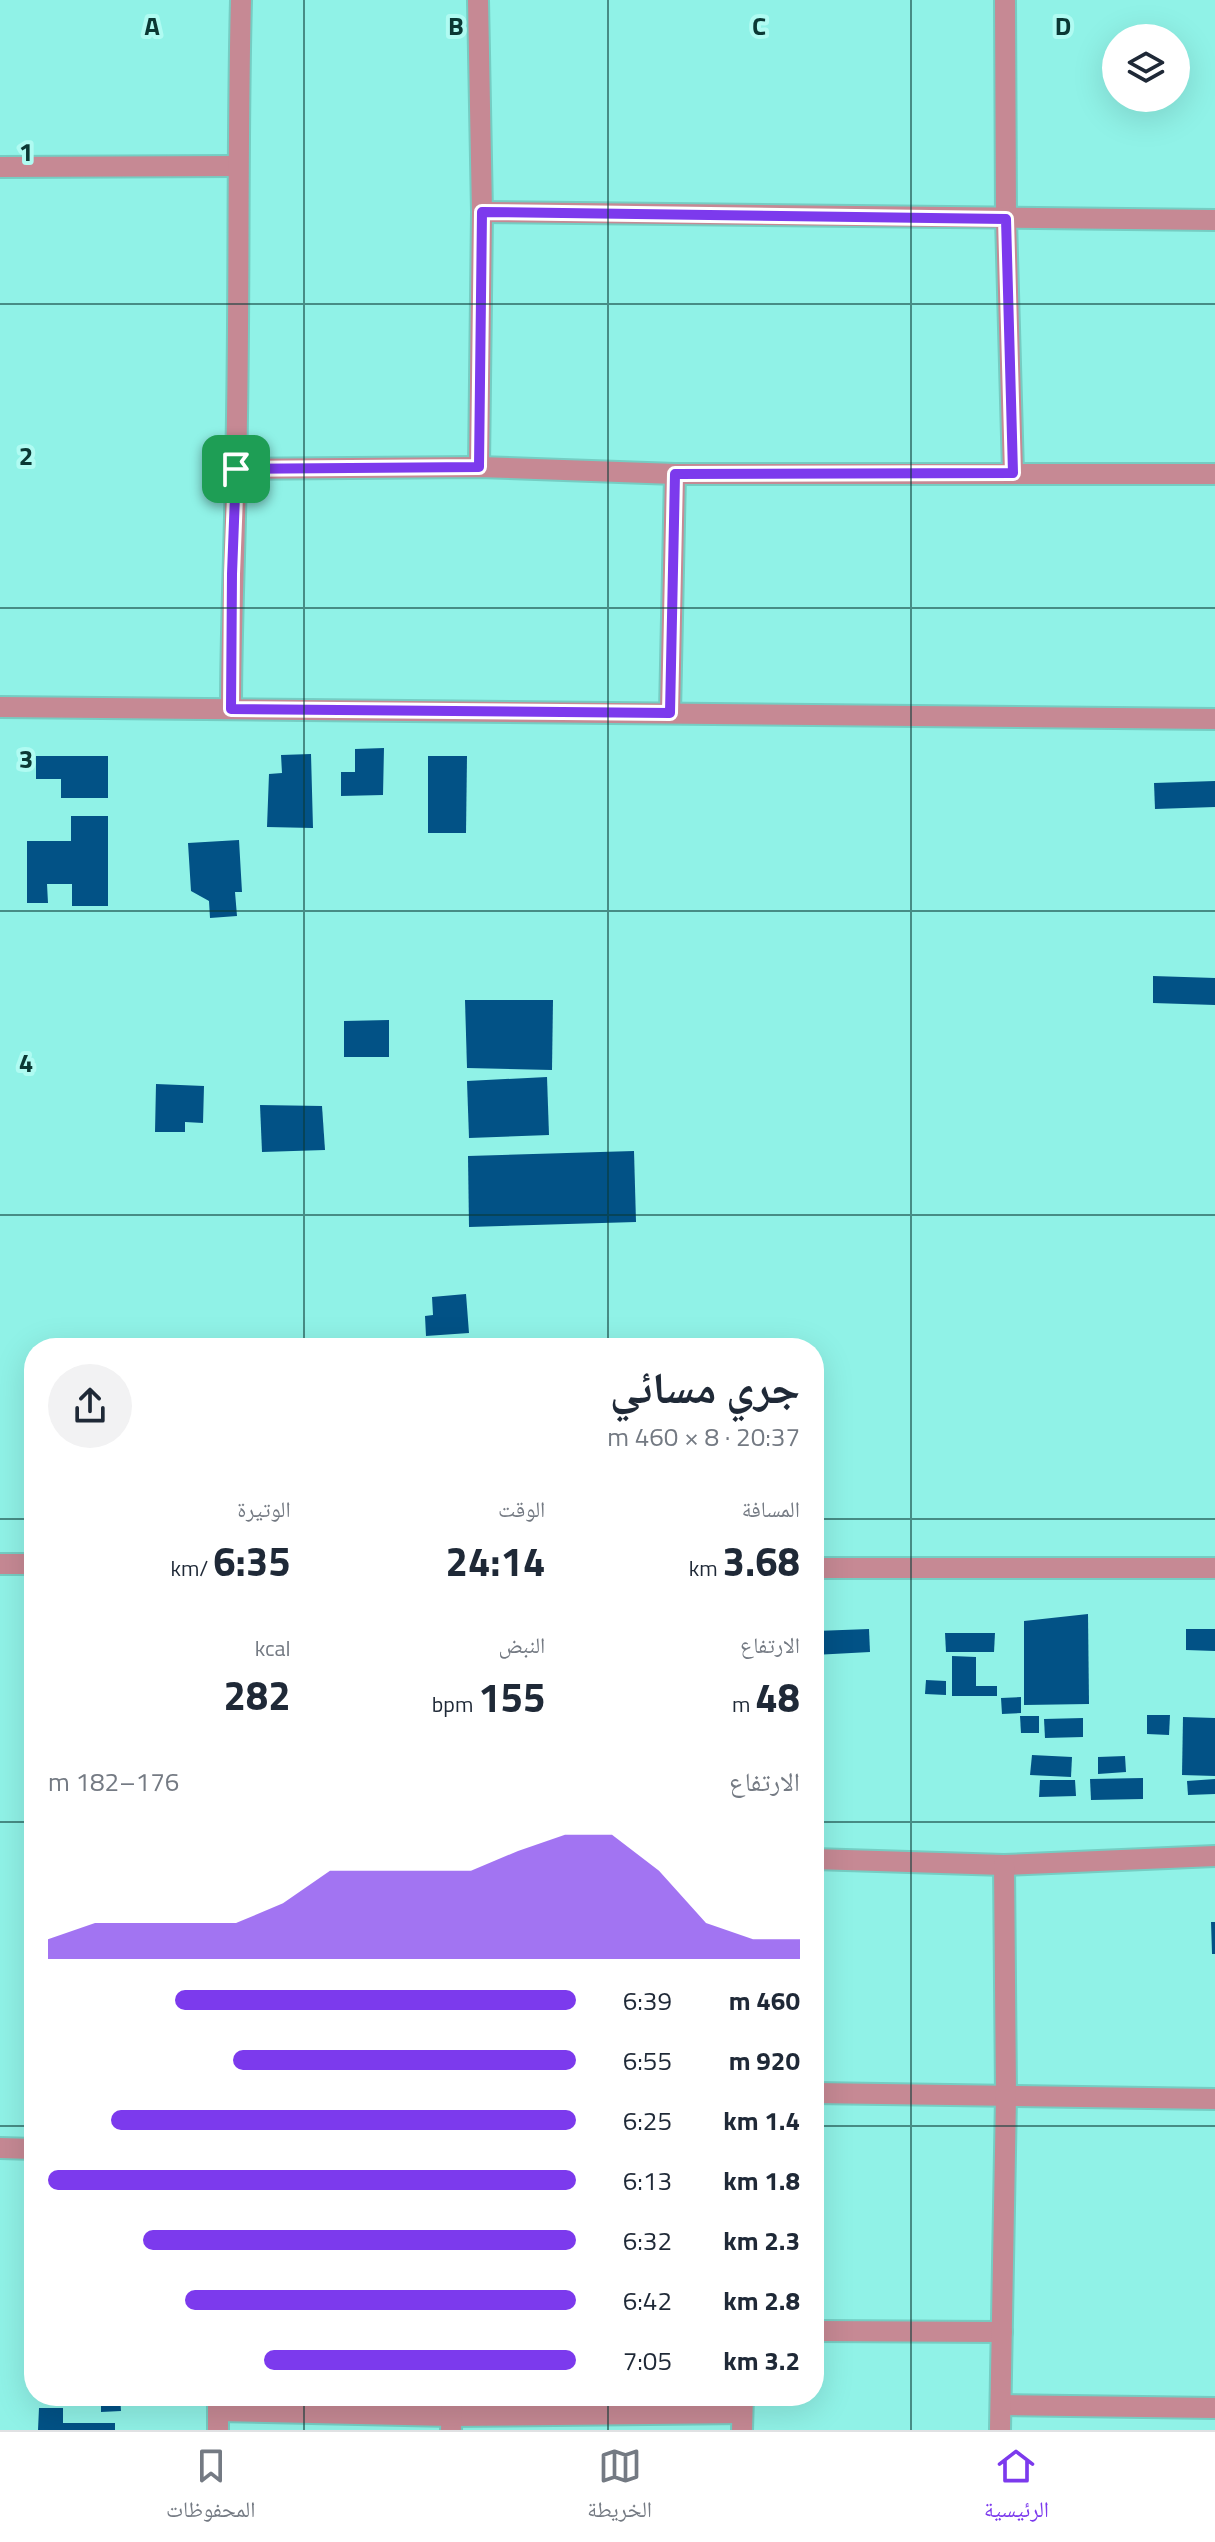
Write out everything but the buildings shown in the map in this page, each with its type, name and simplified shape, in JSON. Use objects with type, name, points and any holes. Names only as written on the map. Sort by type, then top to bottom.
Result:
[{"type":"street","points":[[231,709],[241,0]]},
{"type":"street","points":[[478,0],[482,212],[479,467]]},
{"type":"street","points":[[1005,0],[1006,219],[1013,473]]},
{"type":"street","points":[[0,167],[237,166]]},
{"type":"street","points":[[482,212],[1215,220]]},
{"type":"street","points":[[236,469],[479,467],[675,474],[1215,474]]},
{"type":"street","points":[[670,713],[675,474]]},
{"type":"street","points":[[0,707],[1215,719]]},
{"type":"street","points":[[0,1564],[24,1564]]},
{"type":"street","points":[[824,1568],[1215,1568]]},
{"type":"street","points":[[824,1859],[1004,1865],[1215,1856]]},
{"type":"street","points":[[1000,2430],[1006,2096],[1004,1865]]},
{"type":"street","points":[[824,2093],[1215,2099]]},
{"type":"street","points":[[0,2148],[24,2149]]},
{"type":"street","points":[[824,2331],[1002,2332]]},
{"type":"street","points":[[1001,2405],[1215,2408]]},
{"type":"street","points":[[218,2412],[743,2413]]},
{"type":"route","points":[[482,212],[1006,219],[1013,473],[675,474],[670,713],[231,709],[236,469],[479,467],[482,212]]}]
